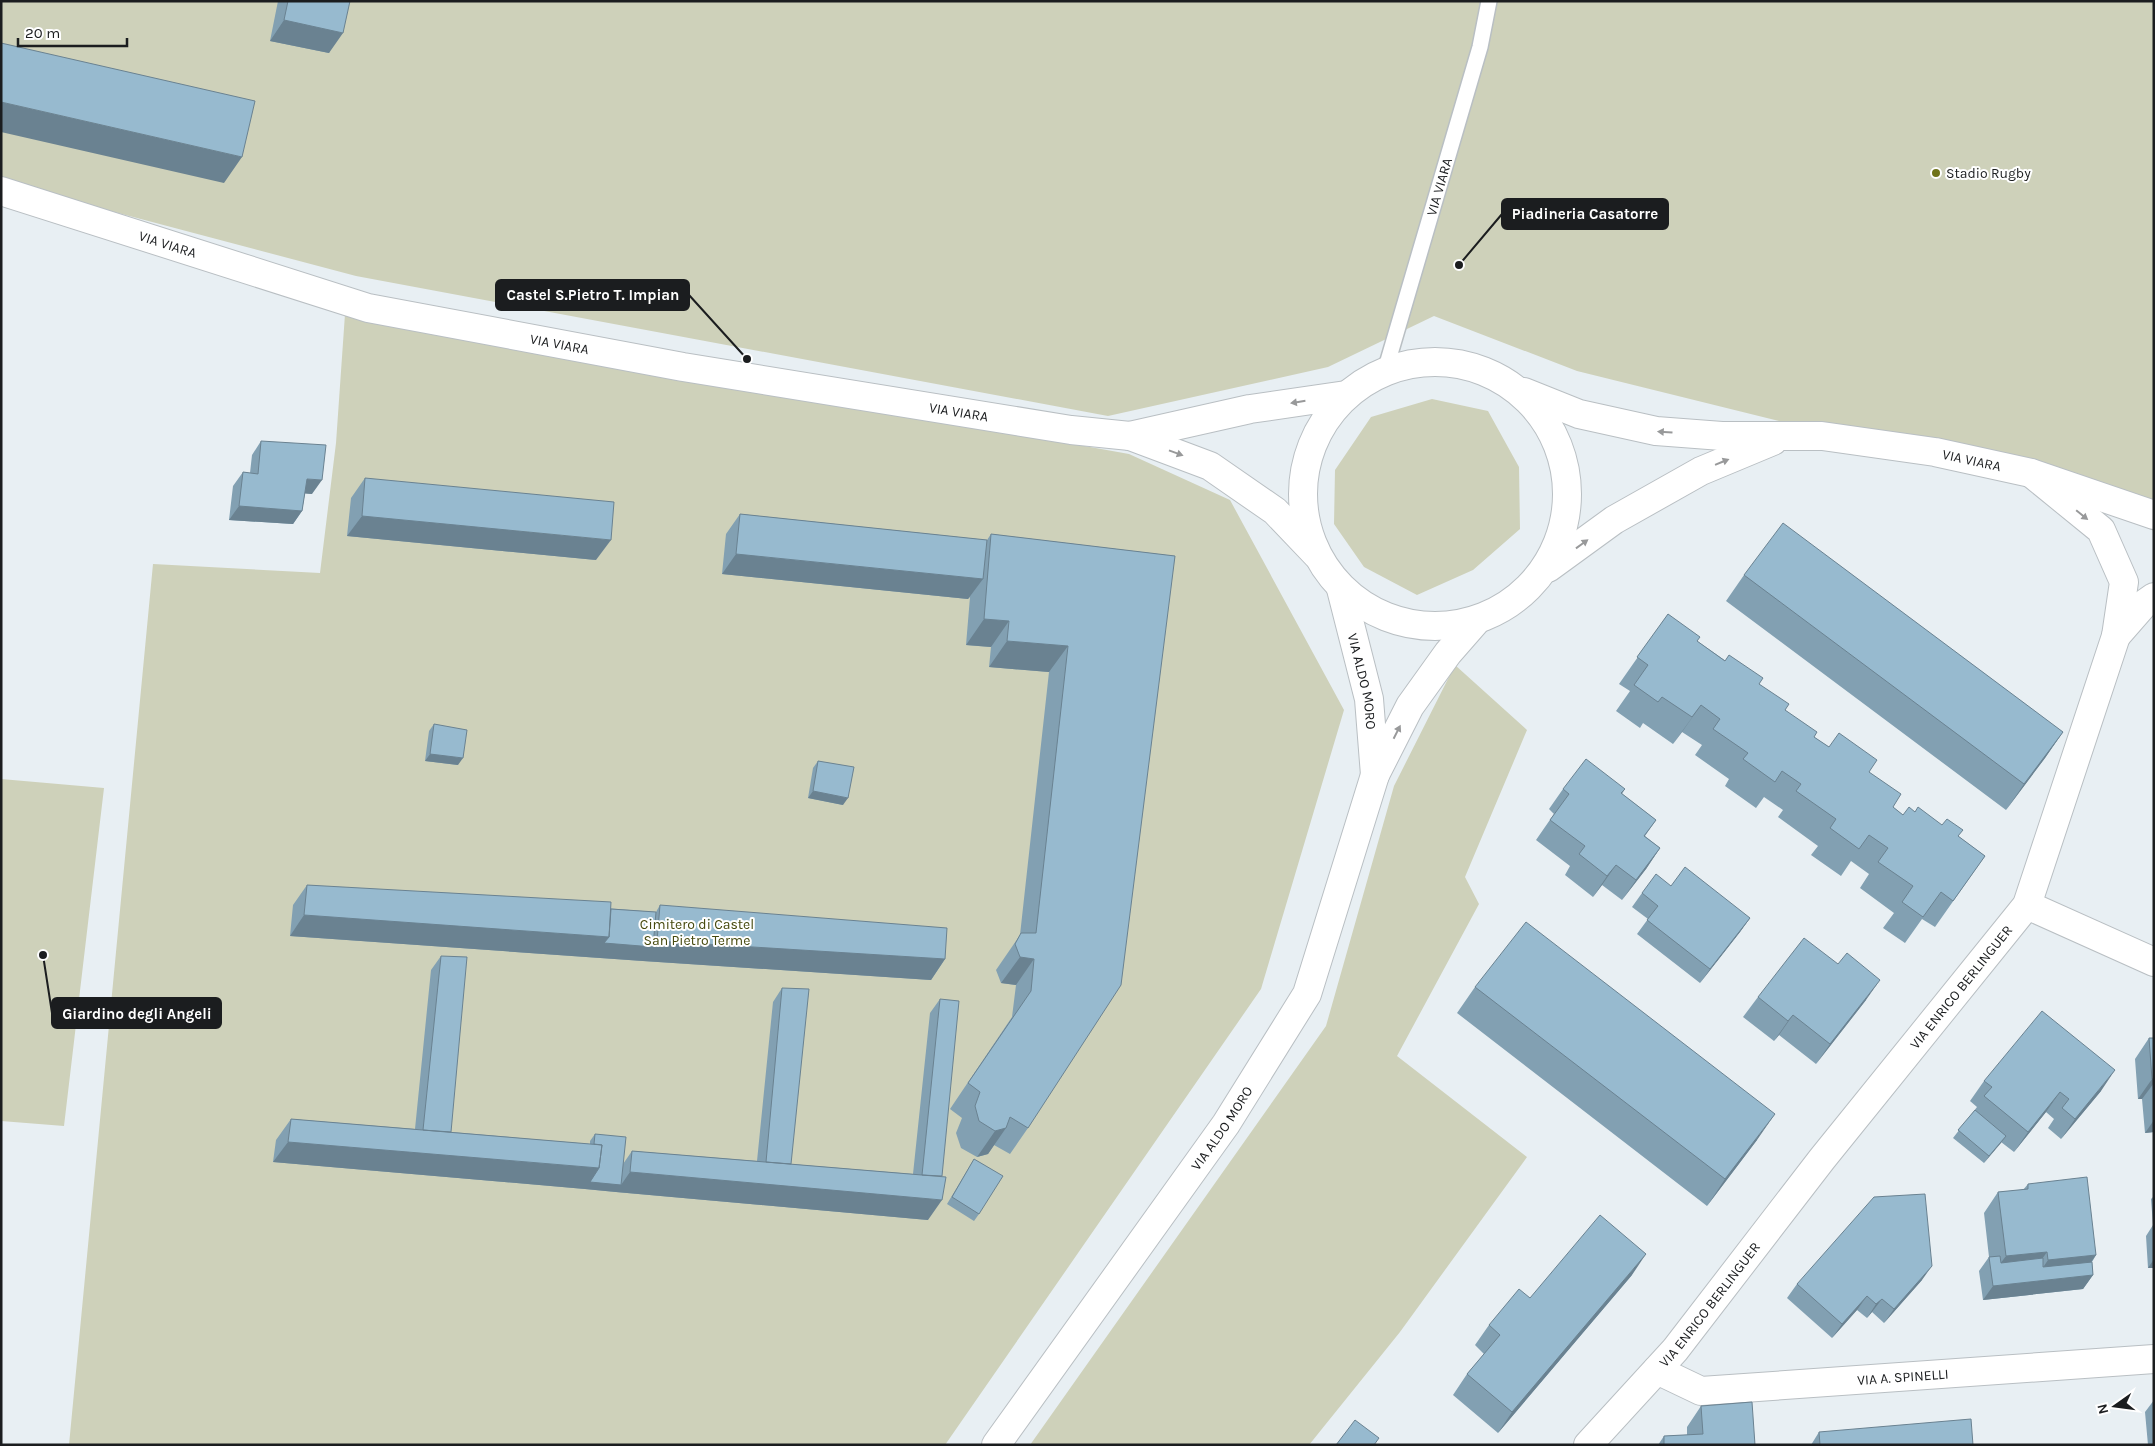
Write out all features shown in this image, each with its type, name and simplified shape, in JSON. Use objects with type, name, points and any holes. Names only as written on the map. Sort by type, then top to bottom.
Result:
[{"type":"street","name":"VIA VIARA","points":[[1,192],[368,308],[683,367],[1071,430],[1130,436],[1210,466],[1275,511],[1317,555]]},
{"type":"street","name":"VIA VIARA","points":[[1385,370],[1430,361],[1475,367],[1516,388],[1578,414],[1656,431],[1722,436],[1822,436],[1935,452],[2031,473],[2154,515]]},
{"type":"street","points":[[1385,370],[1346,395],[1319,429],[1304,470],[1304,514],[1317,555],[1341,589],[1370,611],[1404,624],[1440,628],[1476,621],[1513,602],[1542,573],[1562,536],[1568,495],[1562,455],[1544,418],[1516,388]]},
{"type":"street","name":"VIA VIARA","points":[[1130,436],[1250,409],[1346,395]]},
{"type":"street","name":"VIA VIARA","points":[[1542,573],[1614,520],[1701,471],[1784,437]]},
{"type":"street","name":"VIA ENRICO BERLINGUER","points":[[1588,1445],[1675,1350],[1822,1158],[2027,906],[2116,636],[2124,582],[2101,530],[2031,473]]},
{"type":"street","name":"VIA ALDO MORO","points":[[1341,589],[1369,699],[1374,775]]},
{"type":"street","points":[[2116,636],[2144,604],[2154,597]]},
{"type":"street","name":"VIA ALDO MORO","points":[[996,1445],[1226,1124],[1307,994],[1374,775],[1410,706],[1448,653],[1476,621]]},
{"type":"street","points":[[2027,906],[2154,962]]},
{"type":"street","name":"VIA A. SPINELLI","points":[[1657,1370],[1701,1391],[2154,1360]]},
{"type":"lane","name":"VIA VIARA","points":[[1385,370],[1480,47],[1489,1]]},
{"type":"green space","points":[[1,1],[2154,1],[2154,531],[2037,480],[1835,435],[1577,371],[1434,316],[1328,367],[1108,416],[356,276],[1,182]]},
{"type":"green space","name":"Cimitero di Castel San Pietro Terme","points":[[345,314],[1129,454],[1230,500],[1344,710],[1261,989],[945,1445],[69,1445],[153,564],[320,573],[336,443]]},
{"type":"green space","points":[[1432,399],[1488,411],[1519,467],[1520,529],[1473,570],[1417,595],[1364,567],[1334,524],[1335,470],[1371,417]]},
{"type":"green space","points":[[1455,665],[1527,730],[1465,877],[1479,904],[1397,1056],[1527,1157],[1400,1332],[1309,1445],[1030,1445],[1326,1026],[1394,786]]},
{"type":"green space","points":[[1,779],[104,788],[64,1126],[1,1121]]},
{"type":"building","points":[[288,1],[350,1],[343,33],[284,20]]},
{"type":"building","points":[[1,43],[255,101],[242,157],[1,102]]},
{"type":"building","points":[[261,441],[326,445],[322,480],[307,479],[302,511],[239,506],[243,472],[258,474]]},
{"type":"building","points":[[365,478],[614,502],[611,540],[362,516]]},
{"type":"building","points":[[740,514],[987,540],[983,579],[736,554]]},
{"type":"building","points":[[1783,523],[2063,732],[2024,784],[1744,575]]},
{"type":"building","points":[[991,534],[1175,556],[1121,985],[1028,1128],[1010,1117],[1006,1128],[995,1131],[979,1121],[975,1106],[980,1092],[968,1083],[1031,991],[1034,959],[1020,957],[1015,944],[1021,933],[1036,933],[1068,646],[1007,641],[1009,621],[984,619]]},
{"type":"building","points":[[1668,614],[1700,637],[1697,641],[1725,661],[1729,655],[1763,678],[1759,684],[1789,704],[1785,710],[1817,732],[1814,737],[1829,747],[1839,733],[1877,760],[1869,772],[1901,794],[1893,807],[1903,815],[1909,807],[1915,812],[1918,807],[1942,825],[1947,819],[1963,830],[1958,836],[1985,856],[1953,901],[1941,892],[1923,917],[1902,902],[1913,886],[1878,862],[1888,848],[1869,835],[1859,849],[1830,828],[1836,819],[1796,791],[1801,784],[1782,771],[1775,782],[1743,759],[1748,753],[1713,729],[1720,719],[1701,705],[1692,717],[1662,697],[1658,702],[1634,685],[1648,665],[1637,657]]},
{"type":"building","points":[[434,724],[467,730],[463,758],[430,754]]},
{"type":"building","points":[[1586,759],[1625,789],[1621,793],[1656,820],[1644,836],[1660,848],[1636,880],[1616,865],[1607,876],[1579,854],[1585,846],[1550,820],[1569,794],[1563,789]]},
{"type":"building","points":[[818,761],[854,767],[848,798],[813,791]]},
{"type":"building","points":[[1685,867],[1750,918],[1710,969],[1647,920],[1658,906],[1642,893],[1656,874],[1671,886]]},
{"type":"building","points":[[307,885],[611,902],[609,937],[304,915]]},
{"type":"building","points":[[660,905],[947,928],[945,959],[657,941]]},
{"type":"building","points":[[611,909],[656,912],[653,947],[604,943],[609,937]]},
{"type":"building","points":[[1526,922],[1775,1114],[1725,1179],[1475,987]]},
{"type":"building","points":[[1804,938],[1838,964],[1847,953],[1880,980],[1830,1044],[1793,1015],[1788,1021],[1758,997]]},
{"type":"building","points":[[441,956],[467,957],[451,1132],[423,1130]]},
{"type":"building","points":[[782,988],[809,989],[791,1164],[766,1162]]},
{"type":"building","points":[[940,999],[959,1001],[942,1176],[922,1175]]},
{"type":"building","points":[[2042,1011],[2115,1070],[2075,1119],[2062,1108],[2069,1099],[2060,1092],[2028,1132],[1984,1096],[1992,1087],[1984,1081]]},
{"type":"building","points":[[2149,1038],[2154,1038],[2154,1079],[2152,1079]]},
{"type":"building","points":[[1975,1110],[2006,1136],[1989,1156],[1958,1130]]},
{"type":"building","points":[[291,1119],[602,1145],[599,1168],[288,1142]]},
{"type":"building","points":[[595,1134],[626,1137],[621,1185],[590,1182],[599,1168],[602,1145],[594,1144]]},
{"type":"building","points":[[632,1151],[946,1177],[942,1200],[630,1172]]},
{"type":"building","points":[[974,1159],[1003,1176],[979,1214],[952,1197]]},
{"type":"building","points":[[2087,1177],[2096,1255],[2048,1260],[2047,1252],[2006,1256],[1998,1192],[2028,1189],[2028,1184]]},
{"type":"building","points":[[1925,1194],[1932,1266],[1894,1309],[1882,1299],[1876,1304],[1867,1296],[1842,1324],[1797,1284],[1874,1197]]},
{"type":"building","points":[[1600,1215],[1646,1254],[1512,1412],[1467,1374],[1500,1335],[1489,1325],[1519,1289],[1530,1298]]},
{"type":"building","points":[[2000,1256],[2001,1263],[2043,1258],[2043,1267],[2092,1262],[2093,1275],[1993,1286],[1989,1257]]},
{"type":"building","points":[[1752,1402],[1755,1445],[1664,1445],[1664,1436],[1703,1434],[1701,1406]]},
{"type":"building","points":[[1971,1419],[1973,1445],[1820,1445],[1819,1432]]},
{"type":"building","points":[[1355,1420],[1379,1438],[1374,1445],[1336,1445]]},
{"type":"place","name":"Stadio Rugby","points":[[1936,173]]},
{"type":"place","name":"Piadineria Casatorre","points":[[1459,265]]},
{"type":"place","name":"Castel S.Pietro T. Impian","points":[[747,359]]},
{"type":"place","name":"Giardino degli Angeli","points":[[43,955]]}]
